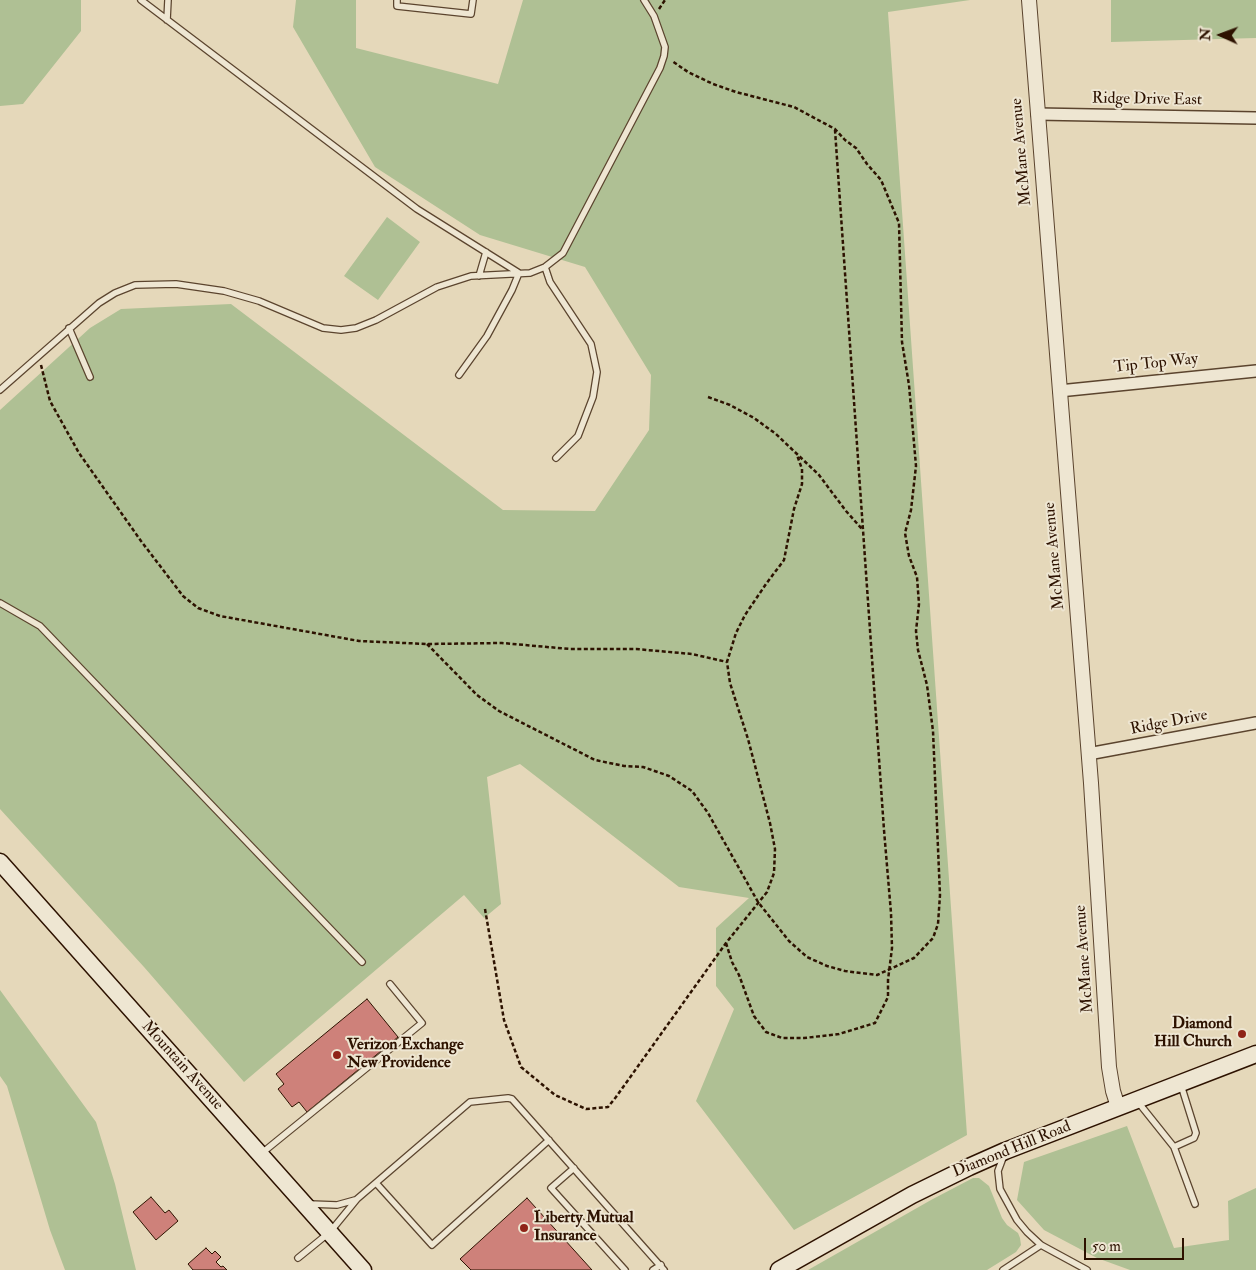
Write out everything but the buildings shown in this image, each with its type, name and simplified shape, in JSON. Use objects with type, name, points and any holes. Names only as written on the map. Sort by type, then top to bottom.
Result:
[{"type":"main road","name":"Mountain Avenue","points":[[0,862],[363,1270]]},
{"type":"main road","name":"Diamond Hill Road","points":[[779,1270],[924,1188],[1005,1151],[1256,1054]]},
{"type":"street","name":"McMane Avenue","points":[[1028,0],[1088,754],[1109,1067],[1118,1107]]},
{"type":"street","name":"Ridge Drive East","points":[[1037,114],[1256,118]]},
{"type":"street","name":"Tip Top Way","points":[[1059,391],[1256,371]]},
{"type":"street","name":"Ridge Drive","points":[[1088,754],[1256,723]]},
{"type":"lane","points":[[141,0],[417,209],[519,273]]},
{"type":"lane","points":[[167,20],[168,0]]},
{"type":"lane","points":[[397,0],[396,6],[471,14],[473,0]]},
{"type":"lane","points":[[0,390],[99,303],[115,292],[134,286],[155,284],[199,287],[240,295],[323,328],[341,330],[356,328],[376,320],[437,287],[471,276],[530,272],[545,267],[563,253],[660,68],[665,47],[654,16],[644,0]]},
{"type":"lane","points":[[479,276],[486,252]]},
{"type":"lane","points":[[545,267],[550,282],[591,344],[597,372],[593,398],[578,436],[556,458]]},
{"type":"lane","points":[[459,375],[487,336],[519,273]]},
{"type":"lane","points":[[69,328],[90,376]]},
{"type":"lane","points":[[0,603],[40,626],[362,962]]},
{"type":"lane","points":[[261,1154],[422,1023],[390,984]]},
{"type":"lane","points":[[1174,1147],[1194,1138],[1196,1133],[1181,1083]]},
{"type":"lane","points":[[298,1258],[330,1232],[357,1199],[470,1102],[512,1099],[662,1267],[669,1270]]},
{"type":"lane","points":[[1137,1100],[1174,1147],[1196,1204]]},
{"type":"lane","points":[[376,1183],[432,1245],[548,1140]]},
{"type":"lane","points":[[1005,1151],[998,1171],[1000,1189],[1017,1220],[1041,1245],[1087,1270]]},
{"type":"lane","points":[[574,1168],[551,1188],[625,1270]]},
{"type":"lane","points":[[304,1203],[337,1205],[346,1204],[357,1199]]},
{"type":"lane","points":[[1003,1270],[1041,1245]]},
{"type":"lane","points":[[653,1270],[662,1267]]},
{"type":"path","points":[[427,644],[477,695],[499,711],[595,760],[624,766],[643,767],[669,776],[692,791],[708,813],[758,902],[789,942],[807,957],[845,972],[877,975],[914,958],[934,938],[938,924],[940,895],[933,731],[927,685],[918,650],[916,631],[919,604],[917,577],[909,556],[905,533],[911,510],[916,466],[910,385],[902,342],[899,223],[881,180],[866,164],[856,148],[835,129],[794,107],[713,84],[688,72],[664,56]]},
{"type":"path","points":[[726,943],[754,1016],[766,1032],[782,1038],[804,1038],[839,1034],[874,1022],[888,997],[892,948],[892,913],[883,820],[835,129]]},
{"type":"path","points":[[39,356],[50,401],[79,452],[183,596],[198,608],[220,616],[350,639],[427,644],[502,643],[570,649],[636,649],[692,654],[727,662]]},
{"type":"path","points":[[708,397],[730,405],[754,418],[776,434],[819,475],[863,530]]},
{"type":"path","points":[[485,909],[504,1020],[521,1067],[555,1095],[586,1109],[608,1107],[726,943],[767,892],[774,873],[775,849],[770,823],[748,739],[730,683],[727,662],[736,633],[745,615],[784,560],[794,509],[802,484],[802,469],[797,455]]},
{"type":"green space","points":[[0,0],[81,0],[81,31],[23,104],[0,106]]},
{"type":"green space","points":[[296,0],[356,0],[356,48],[498,84],[523,0],[970,0],[888,12],[967,1135],[794,1230],[696,1101],[734,1009],[716,986],[716,928],[749,898],[679,887],[520,764],[487,777],[501,904],[484,918],[464,895],[244,1082],[144,967],[0,809],[0,410],[90,328],[121,309],[231,304],[503,510],[595,511],[649,430],[651,375],[585,267],[480,235],[375,167],[293,27]]},
{"type":"green space","points":[[1111,0],[1256,0],[1256,38],[1111,42]]},
{"type":"green space","points":[[387,217],[420,242],[378,300],[344,276]]},
{"type":"green space","points":[[0,990],[96,1122],[115,1184],[136,1270],[65,1270],[50,1230],[7,1086],[0,1076]]},
{"type":"green space","points":[[1127,1126],[1174,1248],[1229,1240],[1228,1201],[1256,1188],[1256,1270],[1130,1270],[1097,1258],[1044,1230],[1017,1200],[1024,1162]]},
{"type":"green space","points":[[973,1178],[979,1178],[989,1186],[1002,1218],[1007,1225],[1018,1233],[1020,1238],[1021,1245],[1016,1252],[987,1270],[808,1270],[931,1200]]},
{"type":"place","name":"Diamond Hill Church","points":[[1242,1034]]},
{"type":"place","name":"Verizon Exchange New Providence","points":[[337,1055]]},
{"type":"place","name":"Liberty Mutual Insurance","points":[[524,1228]]}]
